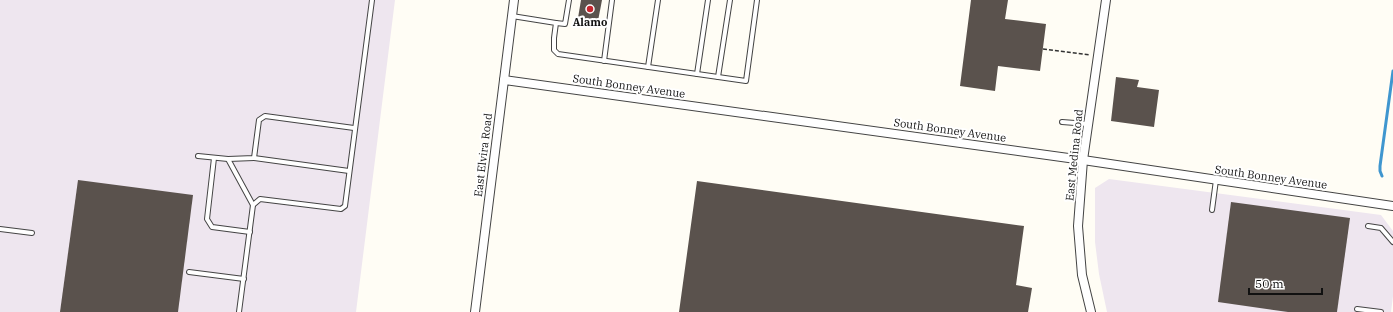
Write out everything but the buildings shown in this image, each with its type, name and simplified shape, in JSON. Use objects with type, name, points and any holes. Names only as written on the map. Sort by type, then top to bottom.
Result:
[{"type":"street","name":"East Elvira Road","points":[[474,312],[514,0]]},
{"type":"street","name":"East Medina Road","points":[[1091,312],[1082,275],[1078,226],[1083,160],[1106,0]]},
{"type":"street","name":"South Bonney Avenue","points":[[504,80],[1083,160],[1393,206]]},
{"type":"lane","points":[[253,205],[260,199],[341,209],[345,206],[354,128],[372,0]]},
{"type":"lane","points":[[512,16],[565,24],[569,0]]},
{"type":"lane","points":[[604,61],[612,0]]},
{"type":"lane","points":[[648,67],[658,0]]},
{"type":"lane","points":[[697,74],[708,0]]},
{"type":"lane","points":[[718,77],[730,0]]},
{"type":"lane","points":[[556,23],[554,50],[558,54],[746,81],[757,0]]},
{"type":"lane","points":[[254,158],[259,120],[265,116],[354,128]]},
{"type":"lane","points":[[1062,122],[1088,124]]},
{"type":"lane","points":[[198,156],[228,159],[254,158],[349,171]]},
{"type":"lane","points":[[214,158],[207,219],[212,227],[250,232]]},
{"type":"lane","points":[[228,159],[253,205],[239,312]]},
{"type":"lane","points":[[1212,210],[1216,180]]},
{"type":"lane","points":[[1368,226],[1381,228],[1392,242]]},
{"type":"lane","points":[[0,229],[32,233]]},
{"type":"lane","points":[[189,272],[244,279]]},
{"type":"lane","points":[[1357,309],[1381,312]]},
{"type":"path","points":[[1043,49],[1098,56]]},
{"type":"shaded area","points":[[0,0],[395,0],[356,312],[0,312]]},
{"type":"shaded area","points":[[1109,179],[1381,215],[1393,231],[1393,296],[1391,312],[1107,312],[1099,274],[1095,242],[1095,188]]},
{"type":"waterway","points":[[1382,176],[1380,166],[1393,71]]},
{"type":"place","name":"Alamo","points":[[590,9]]}]
